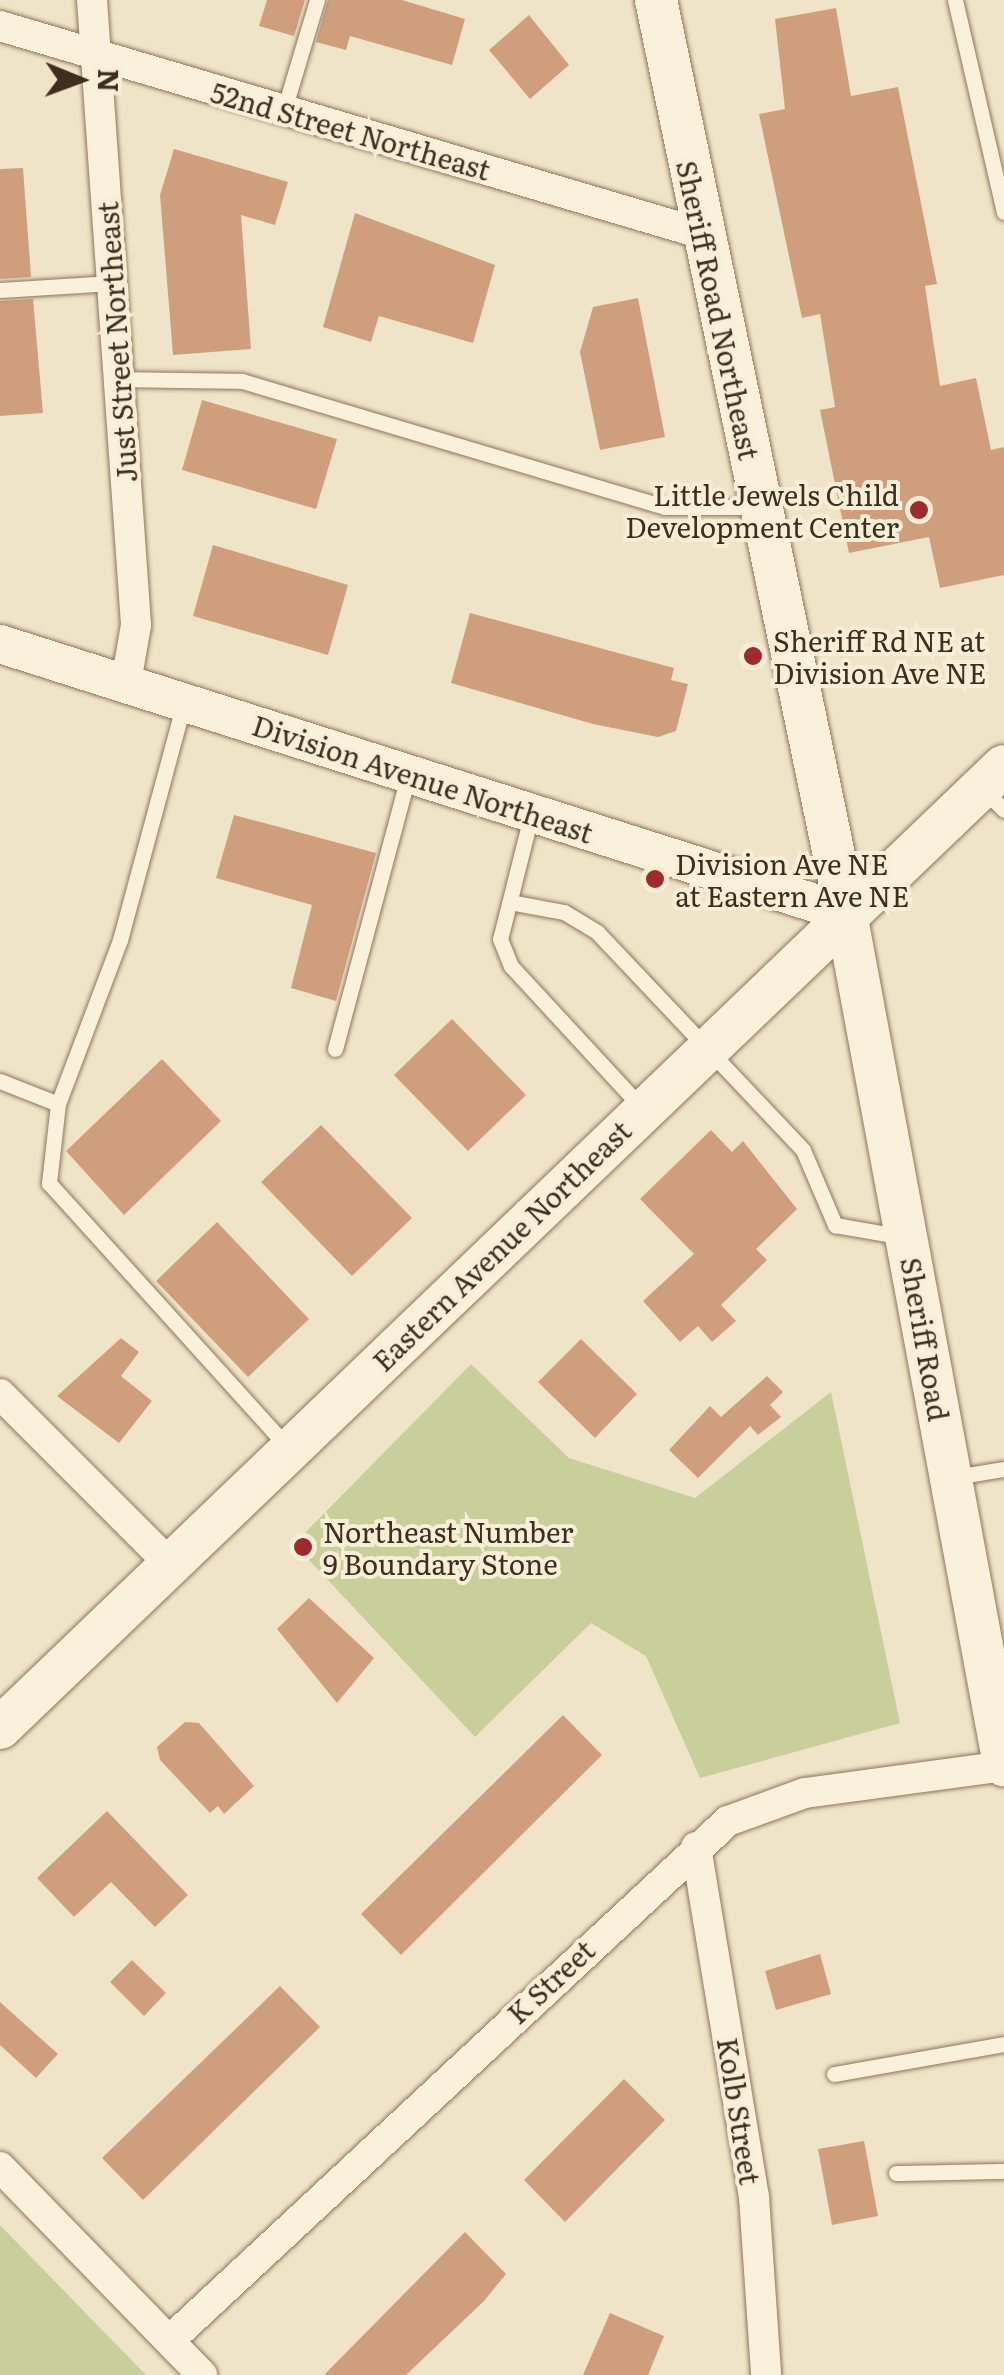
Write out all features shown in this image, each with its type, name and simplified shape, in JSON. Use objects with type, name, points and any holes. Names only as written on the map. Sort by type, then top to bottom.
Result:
[{"type":"main road","name":"Sheriff Road Northeast","points":[[656,0],[846,912]]},
{"type":"main road","name":"Eastern Avenue Northeast","points":[[0,1728],[846,912],[996,788]]},
{"type":"main road","name":"Sheriff Road","points":[[846,912],[1004,1766]]},
{"type":"street","name":"Just Street Northeast","points":[[92,0],[136,625],[126,683]]},
{"type":"street","name":"52nd Street Northeast","points":[[0,26],[703,234]]},
{"type":"street","name":"Division Avenue Northeast","points":[[0,644],[846,912]]},
{"type":"street","points":[[0,1394],[170,1564]]},
{"type":"street","name":"K Street","points":[[170,2340],[696,1848],[773,1802],[1004,1766]]},
{"type":"street","name":"Kolb Street","points":[[696,1848],[754,2197],[766,2375]]},
{"type":"street","points":[[0,2168],[202,2375]]},
{"type":"lane","points":[[284,110],[317,0]]},
{"type":"lane","points":[[955,0],[1004,212]]},
{"type":"lane","points":[[0,290],[112,283]]},
{"type":"lane","points":[[119,379],[242,381],[665,508],[760,507]]},
{"type":"lane","points":[[184,702],[120,940],[58,1104],[48,1183],[289,1450]]},
{"type":"lane","points":[[334,1049],[409,773]]},
{"type":"lane","points":[[532,812],[515,903],[500,939],[511,966],[643,1108]]},
{"type":"lane","points":[[515,903],[564,912],[597,932],[803,1150],[823,1214],[862,1234],[907,1238]]},
{"type":"lane","points":[[0,1081],[58,1104]]},
{"type":"lane","points":[[951,1478],[1004,1469]]},
{"type":"lane","points":[[834,2074],[1004,2044]]},
{"type":"lane","points":[[896,2173],[1004,2171]]},
{"type":"green space","points":[[471,1364],[569,1458],[695,1498],[831,1392],[900,1723],[700,1778],[646,1656],[591,1623],[475,1737],[294,1544]]},
{"type":"green space","points":[[0,2225],[146,2375],[0,2375]]},
{"type":"building","points":[[267,0],[305,0],[294,36],[259,26]]},
{"type":"building","points":[[328,0],[402,0],[465,19],[452,65],[350,36],[346,50],[316,42]]},
{"type":"building","points":[[836,8],[851,96],[898,87],[937,284],[925,286],[940,386],[976,378],[991,450],[1004,447],[1004,575],[940,588],[929,537],[849,553],[820,410],[835,407],[820,314],[802,318],[759,114],[785,109],[775,19]]},
{"type":"building","points":[[529,15],[569,65],[530,99],[489,50]]},
{"type":"building","points":[[174,149],[288,182],[275,225],[241,215],[251,349],[173,355],[160,195]]},
{"type":"building","points":[[23,168],[31,277],[0,279],[0,169]]},
{"type":"building","points":[[355,213],[495,265],[473,343],[379,316],[371,342],[323,327]]},
{"type":"building","points":[[638,298],[665,437],[600,450],[580,352],[593,307]]},
{"type":"building","points":[[33,299],[43,413],[0,416],[0,301]]},
{"type":"building","points":[[202,400],[337,439],[316,509],[182,470]]},
{"type":"building","points":[[213,545],[348,585],[328,655],[193,616]]},
{"type":"building","points":[[470,613],[674,668],[671,680],[688,684],[676,731],[658,737],[593,724],[451,683]]},
{"type":"building","points":[[234,815],[376,853],[336,1001],[291,988],[312,905],[216,878]]},
{"type":"building","points":[[452,1019],[526,1095],[468,1151],[394,1075]]},
{"type":"building","points":[[162,1059],[221,1121],[124,1215],[66,1151]]},
{"type":"building","points":[[321,1125],[412,1218],[352,1276],[261,1182]]},
{"type":"building","points":[[711,1130],[732,1152],[743,1141],[797,1209],[756,1249],[767,1260],[721,1305],[736,1321],[712,1342],[698,1326],[680,1342],[643,1301],[694,1254],[640,1199]]},
{"type":"building","points":[[217,1222],[309,1319],[248,1377],[156,1281]]},
{"type":"building","points":[[121,1338],[139,1352],[121,1376],[152,1401],[119,1443],[57,1396]]},
{"type":"building","points":[[581,1339],[637,1394],[595,1438],[538,1382]]},
{"type":"building","points":[[767,1376],[783,1392],[770,1405],[781,1417],[758,1435],[750,1426],[698,1478],[669,1450],[710,1406],[721,1417]]},
{"type":"building","points":[[309,1598],[374,1658],[337,1703],[277,1629]]},
{"type":"building","points":[[563,1715],[602,1755],[401,1955],[361,1914]]},
{"type":"building","points":[[185,1722],[199,1723],[254,1786],[224,1814],[218,1806],[210,1813],[160,1760],[157,1747]]},
{"type":"building","points":[[107,1811],[188,1895],[155,1927],[111,1882],[74,1917],[37,1878]]},
{"type":"building","points":[[820,1954],[831,1994],[776,2010],[765,1971]]},
{"type":"building","points":[[132,1960],[166,1993],[144,2016],[110,1982]]},
{"type":"building","points":[[280,1986],[320,2027],[143,2200],[102,2158]]},
{"type":"building","points":[[0,2002],[58,2054],[36,2078],[0,2045]]},
{"type":"building","points":[[624,2079],[665,2120],[565,2222],[524,2180]]},
{"type":"building","points":[[864,2141],[878,2216],[832,2225],[818,2149]]},
{"type":"building","points":[[465,2232],[506,2274],[484,2301],[406,2375],[324,2375]]},
{"type":"building","points":[[610,2313],[664,2336],[648,2375],[583,2375]]},
{"type":"place","name":"Little Jewels Child Development Center","points":[[919,510]]},
{"type":"place","name":"Sheriff Rd NE at Division Ave NE","points":[[753,656]]},
{"type":"place","name":"Division Ave NE at Eastern Ave NE","points":[[655,879]]},
{"type":"place","name":"Northeast Number 9 Boundary Stone","points":[[303,1547]]}]
